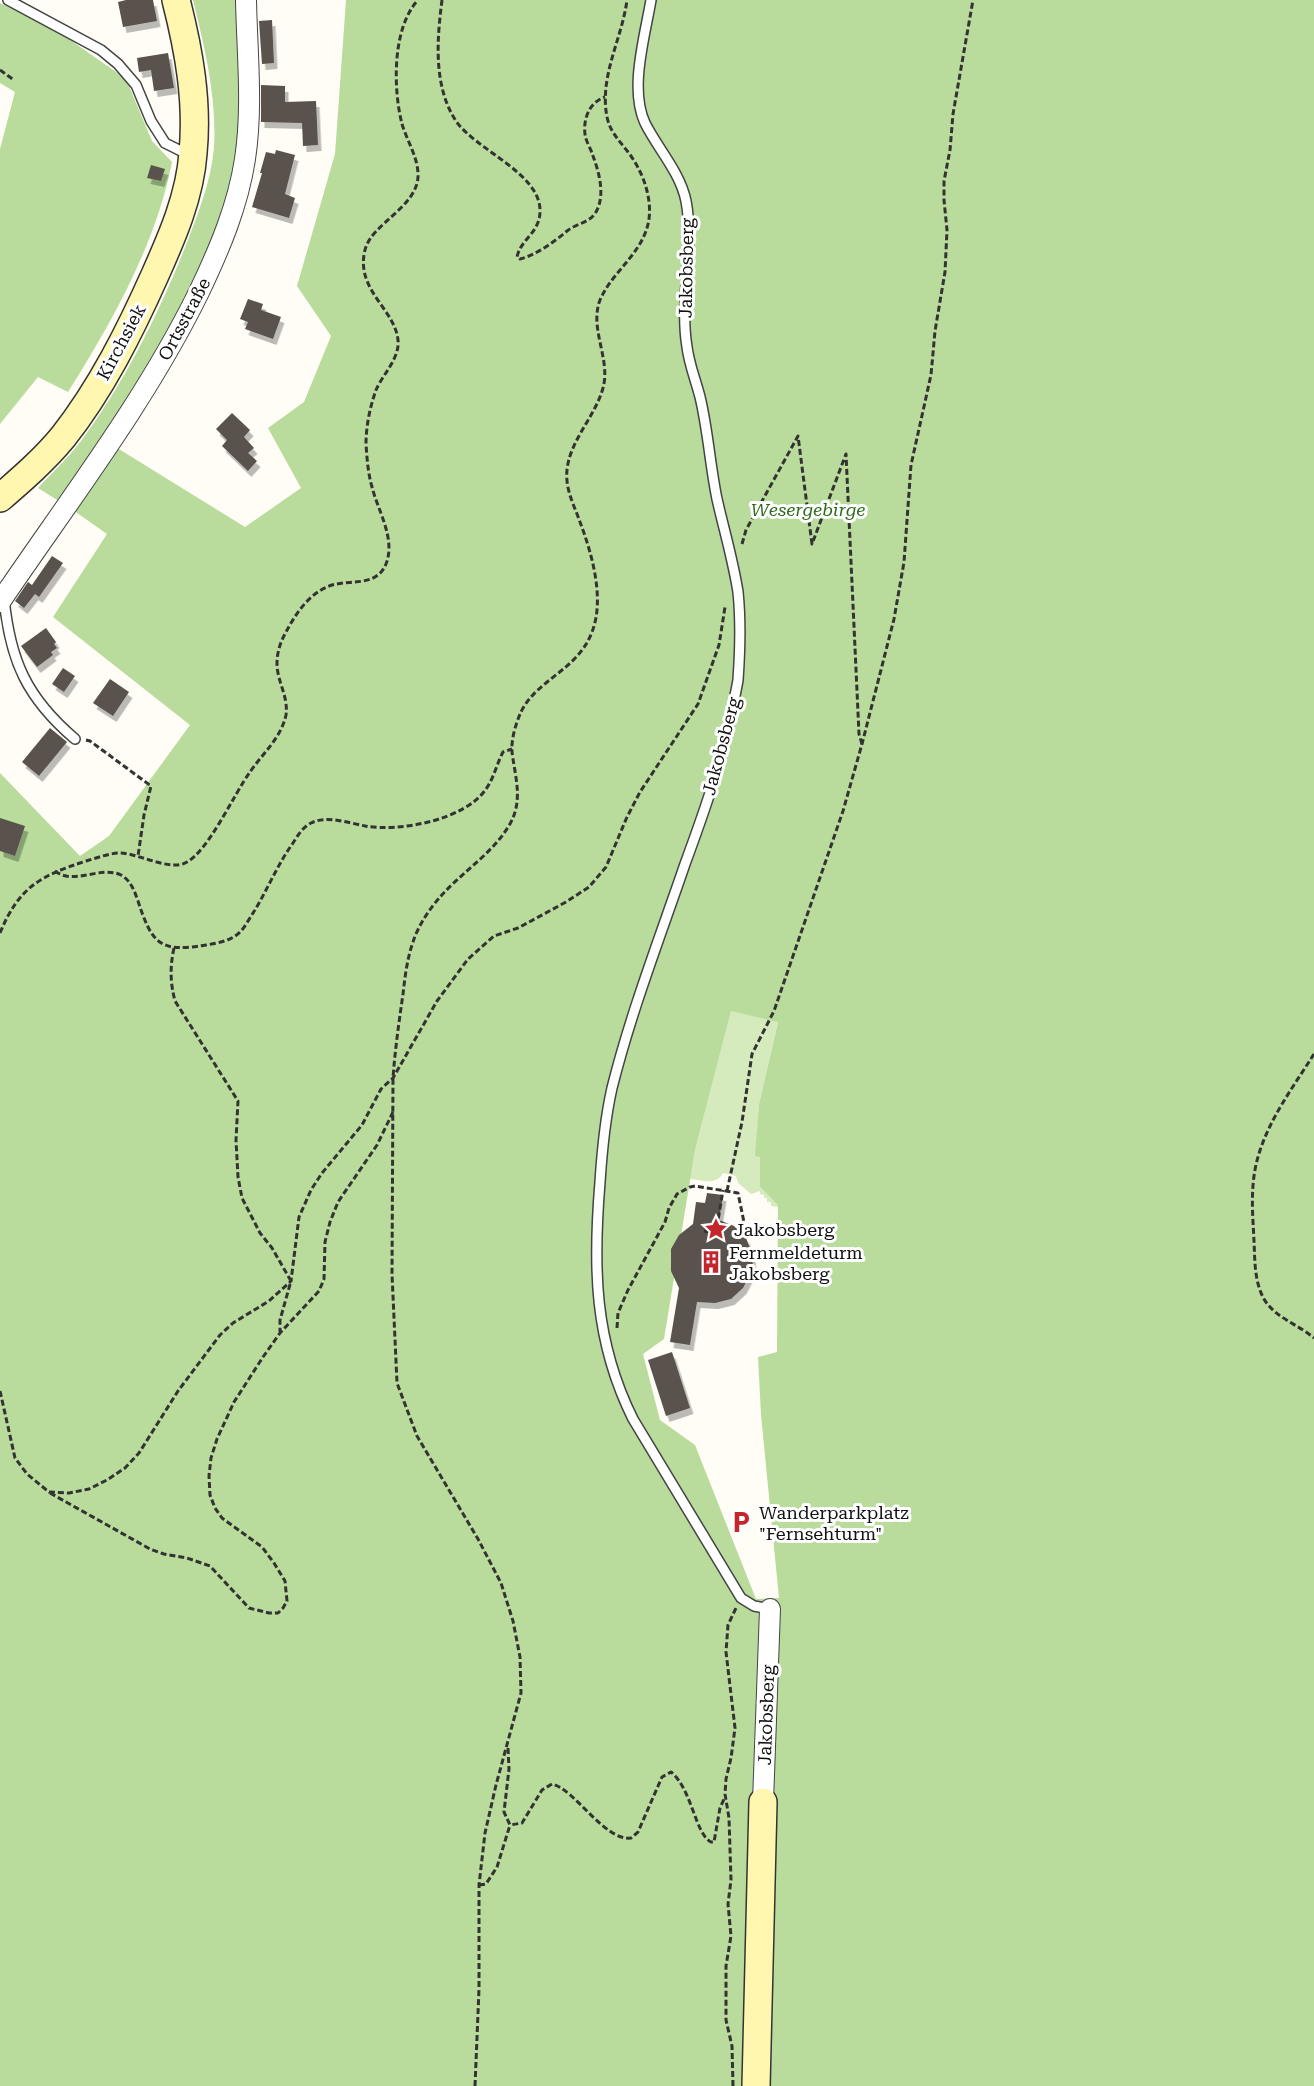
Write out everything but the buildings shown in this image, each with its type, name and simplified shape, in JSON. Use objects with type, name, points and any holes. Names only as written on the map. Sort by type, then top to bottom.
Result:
[{"type":"main road","name":"Kirchsiek","points":[[0,498],[38,464],[62,438],[86,405],[114,359],[142,304],[179,216],[193,157],[195,126],[191,65],[176,0]]},
{"type":"main road","name":"Jakobsberg","points":[[756,2086],[763,1802]]},
{"type":"street","name":"Ortsstraße","points":[[2,599],[44,535],[119,431],[170,347],[216,256],[235,205],[245,159],[248,121],[246,0]]},
{"type":"street","name":"Jakobsberg","points":[[763,1802],[770,1609]]},
{"type":"lane","points":[[8,0],[101,50],[118,64],[136,85],[150,121],[165,144],[193,157]]},
{"type":"lane","name":"Jakobsberg","points":[[651,0],[638,84],[639,106],[646,124],[685,196],[690,230],[684,309],[687,349],[701,400],[717,498],[738,595],[740,635],[738,683],[723,750],[612,1088],[603,1138],[595,1238],[596,1276],[604,1336],[611,1364],[622,1397],[633,1419],[741,1598],[754,1606],[770,1609]]},
{"type":"lane","name":"Ortsstraße","points":[[2,599],[10,639],[19,668],[34,697],[75,739]]},
{"type":"path","points":[[0,933],[8,914],[20,897],[36,882],[55,871],[107,854],[122,853],[165,864],[182,865],[195,857],[250,772],[282,728],[286,702],[278,672],[279,648],[286,632],[304,604],[326,587],[355,583],[379,576],[387,562],[390,552],[389,544],[368,467],[366,432],[377,389],[397,352],[398,336],[365,277],[363,263],[367,244],[411,196],[418,177],[397,101],[396,72],[404,24],[412,6],[418,0]]},
{"type":"path","points":[[442,0],[437,51],[440,75],[456,121],[473,138],[526,181],[539,202],[535,232],[518,252],[517,257],[520,260],[559,238],[574,226],[591,219],[598,209],[601,193],[599,176],[585,133],[589,108],[594,101],[604,97]]},
{"type":"path","points":[[475,2086],[479,1989],[479,1886],[485,1833],[521,1693],[520,1657],[513,1622],[501,1583],[478,1539],[417,1436],[397,1383],[392,1274],[395,1047],[413,939],[425,917],[440,897],[496,843],[511,822],[518,802],[518,780],[512,749],[522,709],[534,694],[570,665],[584,649],[592,632],[597,609],[594,567],[589,546],[568,489],[567,470],[572,450],[603,386],[604,370],[596,319],[599,303],[605,290],[645,236],[649,216],[642,173],[615,138],[607,120],[604,97],[627,0]]},
{"type":"path","points":[[704,1231],[716,1233],[742,1122],[752,1054],[774,1011],[843,811],[894,619],[904,562],[911,465],[931,375],[935,331],[945,272],[947,230],[944,181],[973,0]]},
{"type":"path","points":[[0,70],[14,80]]},
{"type":"path","points":[[732,563],[740,552],[746,530],[798,436],[812,544],[846,454],[859,734],[862,744]]},
{"type":"path","points":[[280,1333],[280,1320],[291,1281],[299,1217],[311,1190],[322,1173],[362,1125],[381,1089],[393,1078],[437,1001],[468,959],[494,936],[518,928],[589,887],[606,867],[640,792],[698,704],[719,645],[726,598]]},
{"type":"path","points":[[75,739],[90,741],[151,786],[138,856]]},
{"type":"path","points":[[55,871],[65,876],[112,872],[128,880],[134,888],[150,931],[161,944],[174,948],[186,948],[220,942],[239,933],[267,890],[286,853],[303,829],[312,822],[324,819],[375,827],[440,820],[472,802],[486,789],[503,752],[512,749]]},
{"type":"path","points":[[174,948],[170,963],[171,986],[175,1001],[238,1101],[236,1140],[238,1177],[242,1198],[255,1224],[291,1281]]},
{"type":"path","points":[[1314,1054],[1277,1113],[1263,1142],[1254,1176],[1253,1205],[1258,1284],[1265,1301],[1277,1313],[1314,1338]]},
{"type":"path","points":[[0,1391],[15,1458],[27,1474],[49,1492],[150,1549],[210,1566],[249,1608],[278,1613],[286,1601],[285,1581],[262,1546],[222,1518],[215,1508],[210,1495],[211,1458],[234,1402],[280,1333],[319,1290],[324,1279],[325,1242],[338,1202],[377,1145],[393,1110]]},
{"type":"path","points":[[611,1364],[616,1347],[618,1313],[677,1194],[690,1186],[738,1192],[746,1232],[756,1236]]},
{"type":"path","points":[[49,1492],[69,1493],[89,1489],[125,1467],[139,1453],[178,1390],[220,1335],[233,1323],[270,1301],[291,1281]]},
{"type":"path","points":[[732,2086],[732,2046],[726,2020],[726,1966],[731,1936],[728,1904],[731,1880],[729,1818],[725,1794],[735,1728],[726,1639],[728,1625],[741,1598]]},
{"type":"path","points":[[479,1886],[486,1884],[497,1867],[510,1825],[504,1812],[509,1769],[508,1743]]},
{"type":"path","points":[[510,1825],[522,1823],[542,1790],[552,1784],[561,1788],[592,1817],[620,1837],[631,1838],[638,1832],[663,1777],[671,1772],[681,1783],[694,1810],[701,1832],[706,1840],[714,1842],[725,1794]]},
{"type":"green space","points":[[193,0],[237,0],[242,115],[234,184],[199,282],[151,373],[62,503],[38,488],[81,441],[112,395],[140,346],[176,271],[207,185],[214,148],[214,111],[206,55]]},
{"type":"green space","name":"Wesergebirge","points":[[346,0],[1314,0],[1314,2086],[0,2086],[0,773],[80,856],[109,836],[190,725],[53,617],[107,534],[70,508],[114,446],[245,527],[301,488],[268,428],[304,402],[331,336],[297,286],[335,154]],"holes":[[[731,1011],[778,1022],[759,1104],[755,1156],[760,1157],[760,1187],[778,1205],[777,1352],[758,1357],[761,1415],[779,1598],[756,1599],[695,1445],[660,1420],[643,1354],[664,1339],[695,1150]]]},
{"type":"green space","points":[[0,3],[56,30],[126,79],[152,141],[172,162],[155,223],[131,282],[68,392],[38,377],[0,424],[0,149],[15,92],[0,83]]},
{"type":"green space","points":[[731,1010],[778,1021],[759,1104],[756,1156],[760,1156],[760,1187],[778,1204],[778,1207],[771,1206],[771,1202],[767,1202],[767,1198],[760,1194],[760,1191],[751,1194],[738,1183],[736,1176],[723,1173],[713,1181],[690,1179],[695,1150]]},
{"type":"place","name":"Jakobsberg","points":[[716,1229]]},
{"type":"place","name":"Fernmeldeturm Jakobsberg","points":[[711,1262]]},
{"type":"place","name":"Wanderparkplatz \"Fernsehturm\"","points":[[741,1522]]}]
